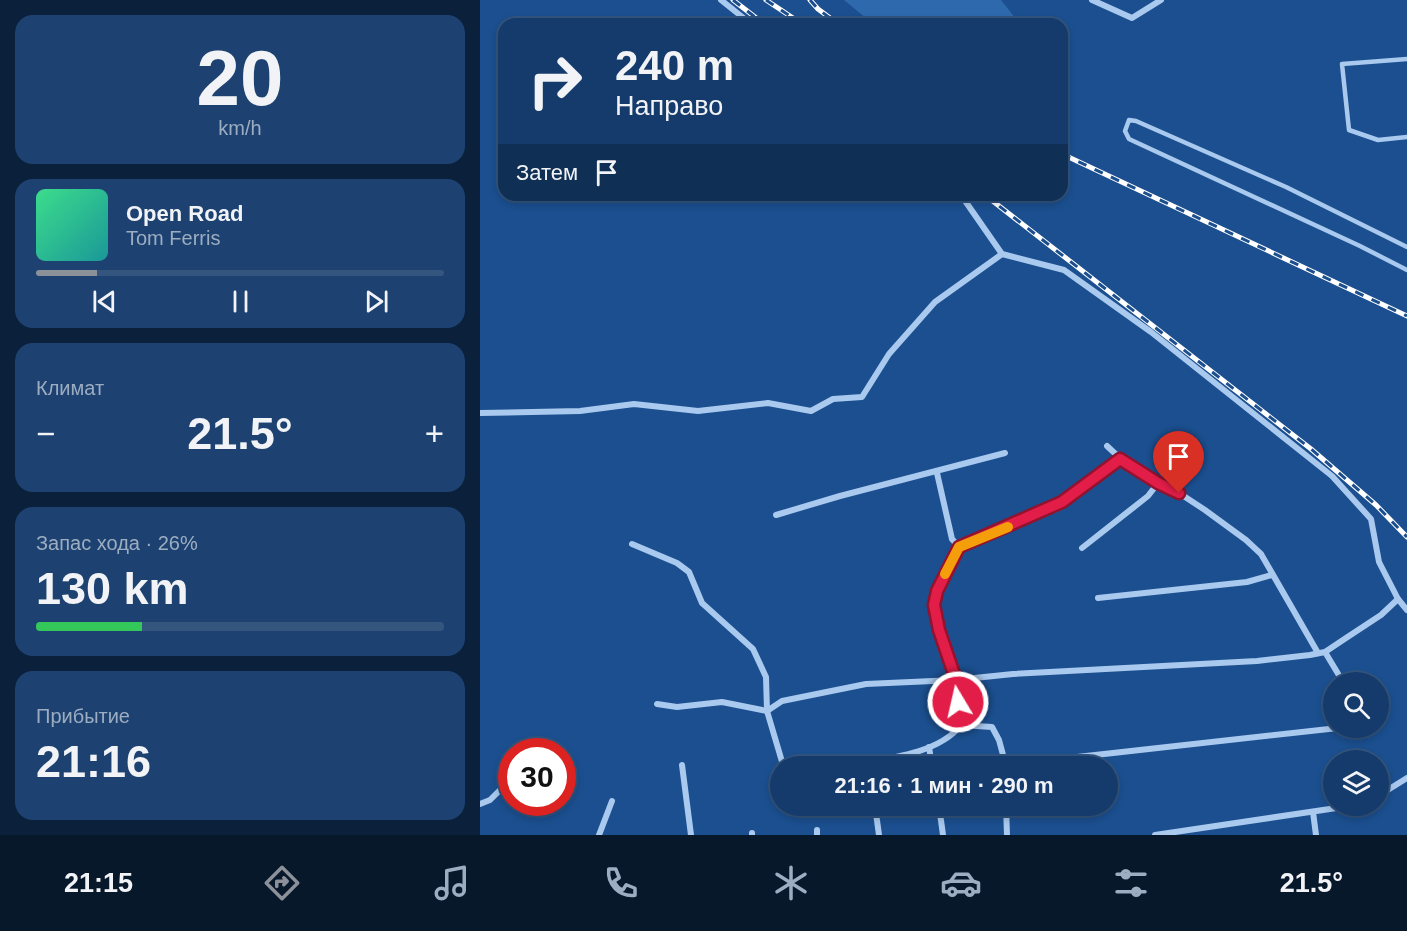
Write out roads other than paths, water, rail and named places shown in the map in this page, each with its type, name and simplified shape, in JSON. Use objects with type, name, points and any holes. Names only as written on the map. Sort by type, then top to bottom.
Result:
[{"type":"street","points":[[721,0],[744,18]]},
{"type":"street","points":[[1092,0],[1132,18],[1161,0]]},
{"type":"street","points":[[965,201],[1002,254],[1064,270],[1151,332],[1332,476],[1371,519],[1379,562],[1398,599],[1407,610]]},
{"type":"street","points":[[480,413],[580,411],[633,404],[698,411],[768,403],[811,411],[833,399],[862,397],[889,354],[935,302],[1002,254]]},
{"type":"street","points":[[1107,447],[1120,459],[1158,483],[1179,493],[1246,540],[1261,554],[1272,575],[1336,672]]},
{"type":"street","points":[[776,515],[1005,453]]},
{"type":"street","points":[[902,756],[929,747],[954,734],[961,725],[956,680],[939,630],[934,605],[937,591],[959,547],[1062,502],[1120,459]]},
{"type":"street","points":[[937,472],[952,539],[959,547]]},
{"type":"street","points":[[1082,548],[1148,496],[1158,483]]},
{"type":"street","points":[[632,544],[676,563],[689,572],[702,603],[753,649],[766,677],[766,711],[780,756]]},
{"type":"street","points":[[1098,598],[1247,582],[1272,575]]},
{"type":"street","points":[[657,704],[677,706],[722,702],[766,711],[782,701],[866,684],[1257,661],[1321,652],[1381,615],[1398,599]]},
{"type":"street","points":[[961,725],[992,727],[1003,756]]},
{"type":"street","points":[[1093,756],[1323,730]]},
{"type":"street","points":[[929,747],[930,756]]},
{"type":"street","points":[[682,765],[691,835]]},
{"type":"street","points":[[1389,789],[1407,778]]},
{"type":"street","points":[[480,804],[490,800],[498,792]]},
{"type":"street","points":[[599,835],[612,801]]},
{"type":"street","points":[[1155,835],[1290,813],[1323,810]]},
{"type":"street","points":[[1313,812],[1316,835]]},
{"type":"street","points":[[876,816],[879,835]]},
{"type":"street","points":[[940,816],[943,835]]},
{"type":"street","points":[[1006,816],[1007,835]]},
{"type":"lane","points":[[1407,59],[1342,64],[1349,130],[1378,140],[1407,137]]},
{"type":"lane","points":[[1407,247],[1286,187],[1136,121],[1130,120],[1125,131],[1129,140],[1360,246],[1407,270]]},
{"type":"railway","points":[[733,0],[756,18]]},
{"type":"railway","points":[[766,0],[793,18]]},
{"type":"railway","points":[[810,0],[830,18]]},
{"type":"railway","points":[[1068,157],[1407,316]]},
{"type":"railway","points":[[993,201],[1311,449],[1376,505],[1407,537]]}]
